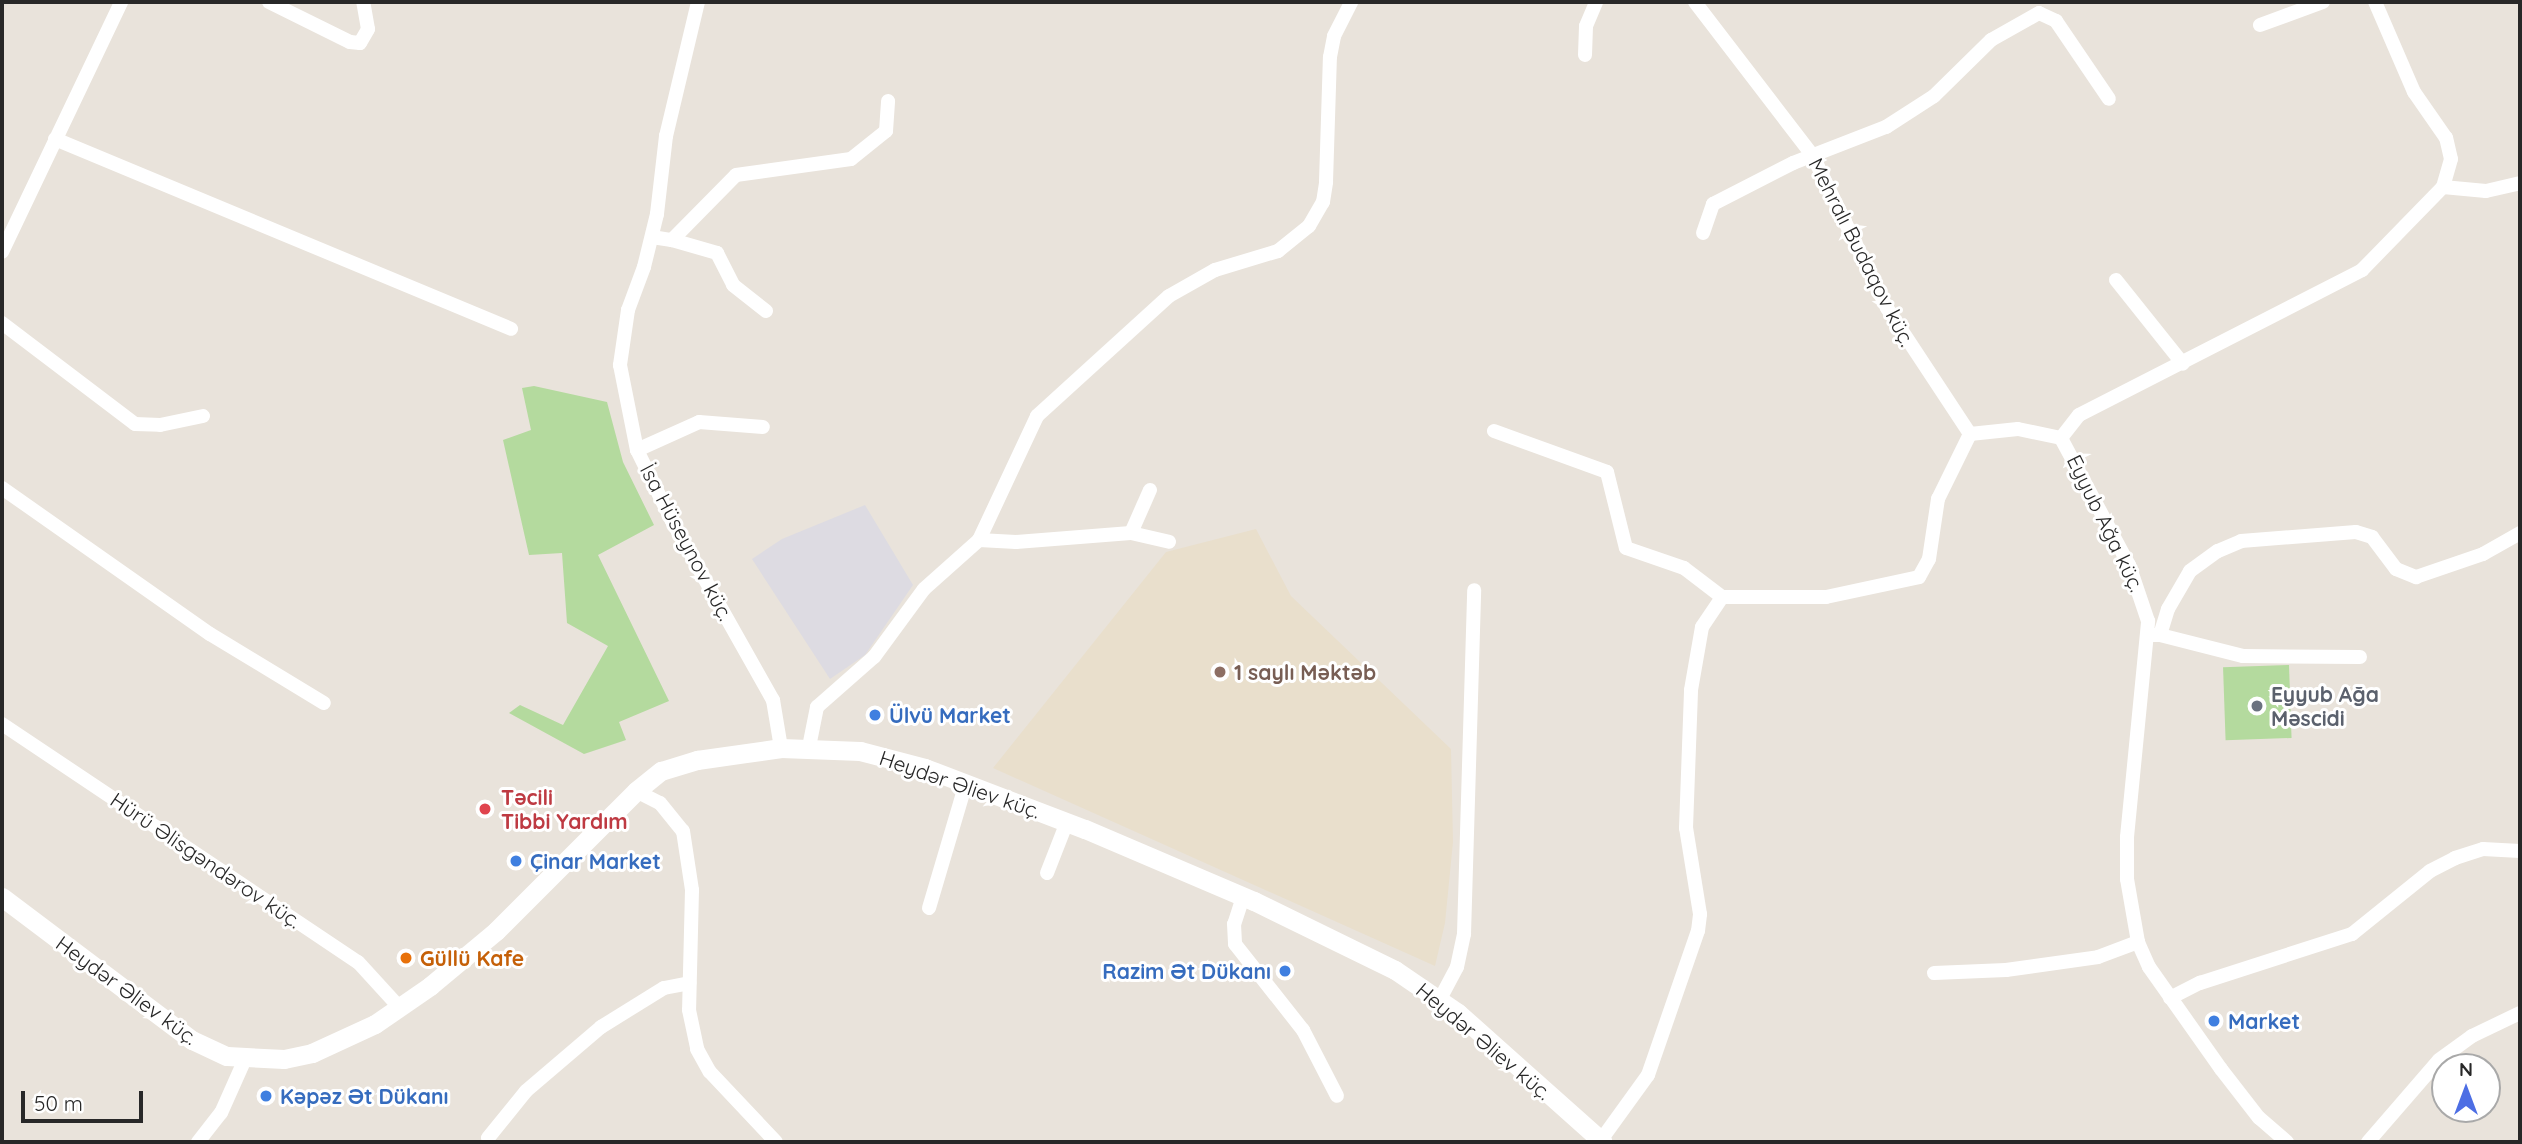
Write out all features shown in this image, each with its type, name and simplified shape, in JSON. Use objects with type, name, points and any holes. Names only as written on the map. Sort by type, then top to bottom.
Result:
[{"type":"main road","name":"Heydər Əliev küç.","points":[[2,897],[192,1040],[245,1059],[284,1059],[312,1053],[400,1008],[496,931],[636,790],[675,765],[781,748],[809,747],[885,757],[966,783],[1067,822],[1243,897],[1395,970],[1440,999],[1602,1141]]},
{"type":"street","points":[[2,251],[121,2]]},
{"type":"street","points":[[269,2],[349,42],[360,43],[368,29],[363,2]]},
{"type":"street","name":"İsa Hüseynov küç.","points":[[698,2],[666,135],[652,237],[621,342],[620,366],[638,450],[672,521],[773,700],[781,748]]},
{"type":"street","points":[[809,747],[817,707],[874,657],[924,589],[979,540],[1037,416],[1169,296],[1215,270],[1278,251],[1309,226],[1323,202],[1326,182],[1330,57],[1334,36],[1351,2]]},
{"type":"street","points":[[1585,55],[1586,26],[1597,2]]},
{"type":"street","name":"Mehralı Budaqov küç.","points":[[1695,2],[1813,156],[1887,308],[1970,434]]},
{"type":"street","points":[[2260,25],[2323,2]]},
{"type":"street","points":[[2375,2],[2414,92],[2446,138],[2451,159],[2444,187],[2486,191],[2520,183]]},
{"type":"street","points":[[1703,233],[1713,204],[1813,156],[1886,127],[1912,112],[1969,57],[2039,13],[2056,21],[2109,99]]},
{"type":"street","points":[[672,240],[736,175],[824,166],[851,159],[876,144],[891,117],[888,101]]},
{"type":"street","points":[[55,139],[510,329]]},
{"type":"street","name":"Eyyub Ağa küç.","points":[[2287,1142],[2238,1092],[2170,998],[2138,942],[2129,901],[2127,837],[2154,635],[2143,594],[2061,438],[2080,415],[2362,270],[2444,187]]},
{"type":"street","points":[[652,237],[717,253],[733,285],[766,311]]},
{"type":"street","points":[[2116,280],[2183,364]]},
{"type":"street","points":[[2,323],[135,424],[159,425],[203,416]]},
{"type":"street","points":[[638,450],[699,422],[763,427]]},
{"type":"street","points":[[1494,431],[1607,472],[1626,548],[1684,568],[1722,597],[1818,598],[1919,577],[1929,559],[1938,499],[1970,434],[2018,429],[2061,438]]},
{"type":"street","points":[[2,488],[210,634],[324,703]]},
{"type":"street","points":[[1131,533],[1150,490]]},
{"type":"street","points":[[2360,657],[2243,656],[2154,635],[2190,571],[2218,551],[2241,541],[2357,532],[2372,537],[2396,569],[2416,577],[2483,554],[2520,533]]},
{"type":"street","points":[[979,540],[1016,542],[1131,533],[1169,542]]},
{"type":"street","points":[[1440,999],[1457,967],[1464,934],[1474,590]]},
{"type":"street","points":[[1602,1141],[1648,1075],[1698,931],[1700,914],[1686,828],[1690,690],[1702,627],[1722,597]]},
{"type":"street","name":"Hürü Əlisgəndərov küç.","points":[[2,724],[346,954],[373,976],[400,1008]]},
{"type":"street","points":[[929,908],[966,783]]},
{"type":"street","points":[[636,790],[660,803],[683,831],[692,890],[690,1028],[697,1049],[710,1072],[776,1142]]},
{"type":"street","points":[[1047,873],[1067,822]]},
{"type":"street","points":[[2170,998],[2200,983],[2352,934],[2430,871],[2455,858],[2483,849],[2520,851]]},
{"type":"street","points":[[1243,897],[1234,924],[1235,944],[1303,1030],[1338,1096]]},
{"type":"street","points":[[1934,973],[1996,971],[2098,957],[2138,942]]},
{"type":"street","points":[[488,1139],[526,1091],[601,1027],[664,988],[690,984]]},
{"type":"street","points":[[2368,1142],[2438,1060],[2472,1036],[2520,1013]]},
{"type":"street","points":[[198,1142],[220,1113],[245,1059]]},
{"type":"shaded area","points":[[865,505],[913,585],[865,655],[830,679],[752,559],[782,539]]},
{"type":"shaded area","name":"1 saylı Məktəb","points":[[1256,529],[1291,596],[1451,749],[1453,842],[1445,923],[1435,966],[993,768],[1166,552]]},
{"type":"green space","points":[[534,386],[607,402],[623,462],[654,525],[598,555],[669,701],[619,722],[626,740],[584,754],[509,713],[520,705],[563,725],[608,646],[567,623],[562,553],[529,555],[503,440],[531,430],[522,388]]},
{"type":"green space","points":[[2289,665],[2292,738],[2226,740],[2223,667]]},
{"type":"place","name":"1 saylı Məktəb","points":[[1220,672]]},
{"type":"place","name":"Eyyub Ağa Məscidi","points":[[2257,706]]},
{"type":"place","name":"Ülvü Market","points":[[875,715]]},
{"type":"place","name":"Təcili Tibbi Yardım","points":[[485,809]]},
{"type":"place","name":"Çinar Market","points":[[516,861]]},
{"type":"place","name":"Güllü Kafe","points":[[406,958]]},
{"type":"place","name":"Razim Ət Dükanı","points":[[1285,971]]},
{"type":"place","name":"Market","points":[[2214,1021]]},
{"type":"place","name":"Kəpəz Ət Dükanı","points":[[266,1096]]}]
